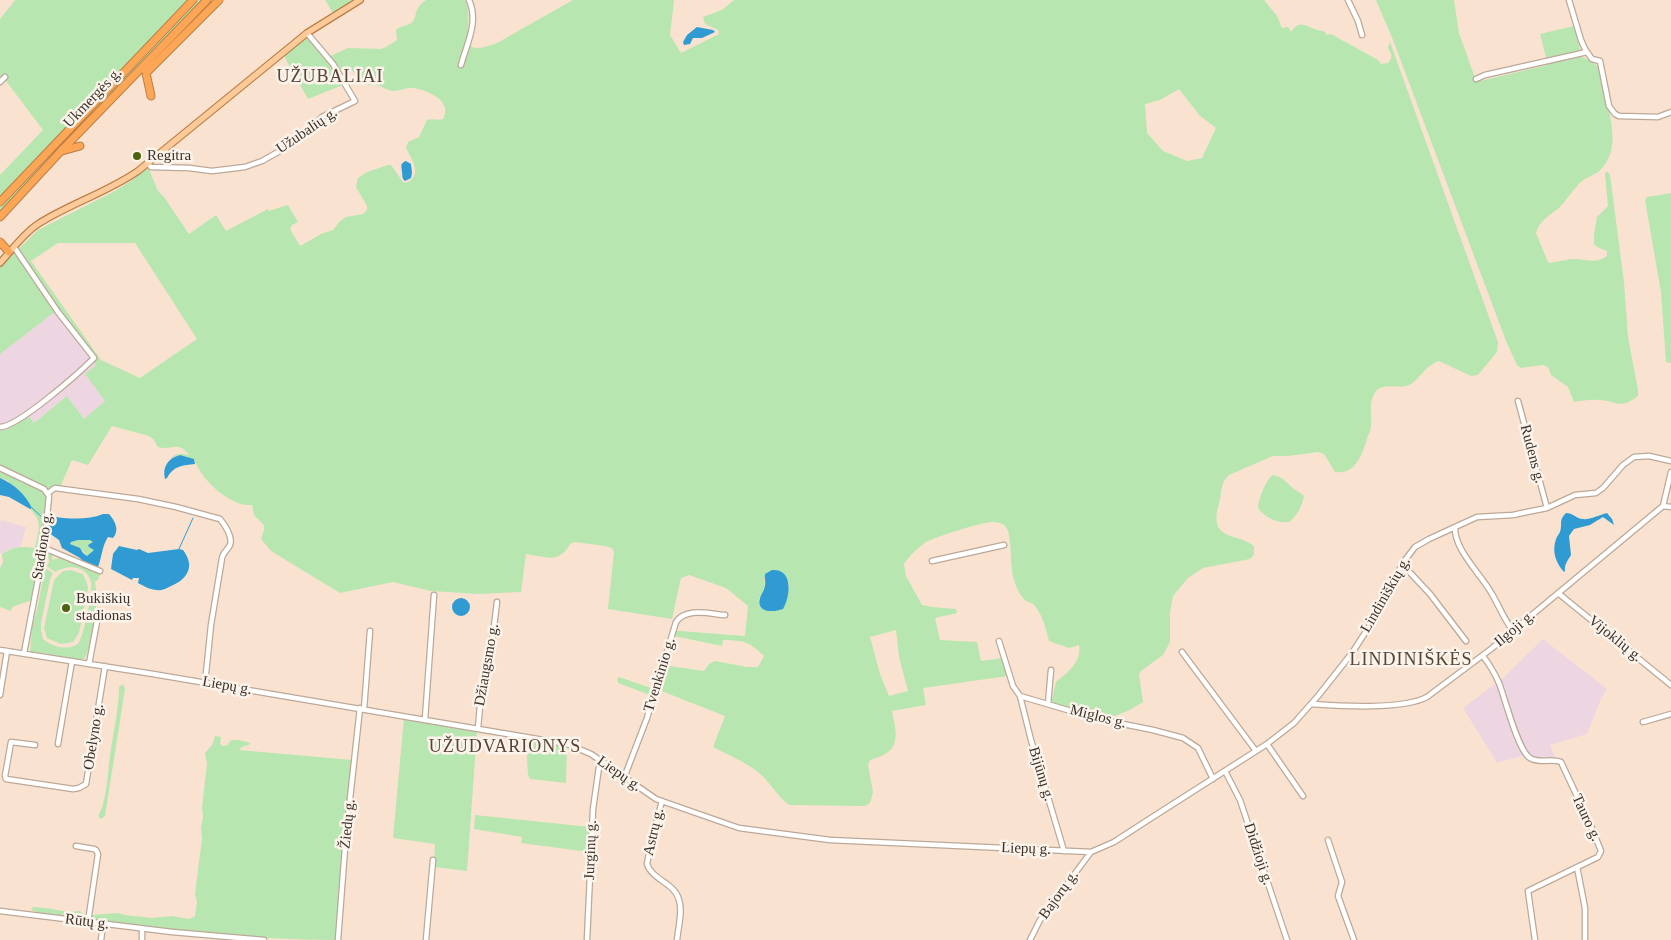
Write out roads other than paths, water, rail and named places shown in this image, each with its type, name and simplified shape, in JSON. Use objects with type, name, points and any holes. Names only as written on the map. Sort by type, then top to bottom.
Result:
[{"type":"highway","name":"Ukmergės g.","points":[[0,202],[194,0]]},
{"type":"highway","name":"Ukmergės g.","points":[[1,216],[207,0]]},
{"type":"highway","points":[[151,96],[147,70],[163,57],[219,0]]},
{"type":"highway","points":[[60,152],[80,146]]},
{"type":"highway","points":[[1,244],[11,250]]},
{"type":"main road","points":[[0,263],[37,225],[122,182],[148,164],[307,33],[360,0]]},
{"type":"street","points":[[461,65],[474,20],[473,9],[469,0]]},
{"type":"street","points":[[1348,0],[1362,35]]},
{"type":"street","points":[[1569,0],[1581,40],[1587,52],[1592,59],[1600,61],[1609,106],[1615,114],[1619,116],[1658,117],[1671,112]]},
{"type":"street","name":"Užubalių g.","points":[[148,164],[151,167],[212,171],[245,168],[294,143],[322,117],[355,101],[333,64],[307,33]]},
{"type":"street","points":[[1476,79],[1485,75],[1587,52]]},
{"type":"street","points":[[0,82],[5,77]]},
{"type":"street","points":[[0,428],[12,424],[29,412],[78,374],[94,358],[11,250]]},
{"type":"street","name":"Rudens g.","points":[[1518,401],[1547,508]]},
{"type":"street","name":"Lindiniškių g.","points":[[1091,852],[1114,842],[1287,730],[1312,704],[1352,653],[1382,608],[1402,564],[1415,547],[1429,538],[1477,517],[1513,515],[1547,508],[1575,495],[1593,494],[1600,491],[1623,465],[1634,457],[1650,456],[1671,461]]},
{"type":"street","name":"Stadiono g.","points":[[0,468],[44,489],[48,493],[50,500],[44,548],[24,653]]},
{"type":"street","points":[[1671,472],[1663,506],[1671,507]]},
{"type":"street","points":[[48,493],[56,488],[130,497],[220,519],[224,523],[231,542],[222,558],[211,625],[205,683]]},
{"type":"street","name":"Ilgoji g.","points":[[1312,704],[1356,706],[1415,702],[1427,697],[1483,656],[1663,506]]},
{"type":"street","points":[[1455,527],[1456,539],[1492,593],[1504,619],[1513,631]]},
{"type":"street","points":[[1441,534],[1456,539]]},
{"type":"street","points":[[932,561],[1004,545]]},
{"type":"street","points":[[44,548],[100,571]]},
{"type":"street","points":[[1402,564],[1430,594],[1466,641]]},
{"type":"street","name":"Vijoklių g.","points":[[1558,593],[1671,685]]},
{"type":"street","points":[[425,719],[434,595]]},
{"type":"street","name":"Džiaugsmo g.","points":[[478,728],[481,695],[491,651],[498,602]]},
{"type":"street","points":[[88,664],[99,611]]},
{"type":"street","name":"Tvenkinio g.","points":[[624,778],[647,718],[679,617],[687,613],[725,615]]},
{"type":"street","name":"Žiedų g.","points":[[338,940],[346,835],[370,631]]},
{"type":"street","points":[[999,641],[1013,686],[1020,696]]},
{"type":"street","name":"Liepų g.","points":[[0,650],[106,666],[567,744],[579,748],[600,760],[624,778],[662,801],[739,828],[830,840],[1091,852]]},
{"type":"street","points":[[0,695],[7,651]]},
{"type":"street","points":[[1182,652],[1256,751]]},
{"type":"street","name":"Tauro g.","points":[[1483,656],[1498,681],[1511,720],[1528,758],[1560,762],[1601,851],[1598,857],[1528,891],[1535,940]]},
{"type":"street","points":[[58,744],[72,661]]},
{"type":"street","name":"Obelyno g.","points":[[34,745],[11,742],[6,779],[9,781],[73,789],[86,784],[106,666]]},
{"type":"street","points":[[1048,704],[1051,670]]},
{"type":"street","name":"Miglos g.","points":[[1020,696],[1098,719],[1173,734],[1184,738],[1198,748],[1212,779]]},
{"type":"street","name":"Bijūnų g.","points":[[1020,696],[1064,851]]},
{"type":"street","points":[[1643,722],[1671,714]]},
{"type":"street","points":[[1268,744],[1303,796]]},
{"type":"street","name":"Jurginų g.","points":[[587,940],[593,809],[600,760]]},
{"type":"street","name":"Didžioji g.","points":[[1225,771],[1240,800],[1287,940]]},
{"type":"street","name":"Astrų g.","points":[[662,801],[647,864],[652,873],[668,885],[680,900],[677,940]]},
{"type":"street","points":[[1328,840],[1342,882],[1338,896],[1354,940]]},
{"type":"street","points":[[76,846],[94,849],[98,854],[88,922]]},
{"type":"street","name":"Bajorų g.","points":[[1030,940],[1040,920],[1091,852]]},
{"type":"street","points":[[426,940],[433,860]]},
{"type":"street","points":[[1577,867],[1586,908],[1585,940]]},
{"type":"street","name":"Rūtų g.","points":[[0,911],[203,938],[264,940]]},
{"type":"street","points":[[100,940],[103,924]]},
{"type":"street","points":[[142,929],[142,940]]},
{"type":"water","points":[[697,27],[715,32],[702,38],[693,38],[690,44],[684,45],[683,42],[687,35]]},
{"type":"water","points":[[406,161],[411,164],[412,173],[411,178],[405,181],[401,165]]},
{"type":"water","points":[[180,455],[194,459],[195,464],[175,469],[165,479],[165,467],[172,458]]},
{"type":"water","points":[[0,478],[19,490],[32,508],[30,509],[9,497],[0,495]]},
{"type":"water","points":[[1566,513],[1585,519],[1607,513],[1614,525],[1603,517],[1590,525],[1574,529],[1569,536],[1571,555],[1564,572],[1556,560],[1554,548],[1561,529],[1561,520]]},
{"type":"water","points":[[109,514],[115,523],[116,532],[113,538],[108,537],[106,540],[98,567],[85,564],[80,558],[62,548],[59,540],[49,533],[49,523],[52,517],[89,518]],"holes":[[[78,540],[90,540],[93,542],[88,545],[94,550],[87,556],[80,548],[70,544]]]},
{"type":"water","points":[[119,546],[139,549],[148,553],[183,550],[189,562],[188,572],[181,581],[166,588],[160,590],[149,589],[138,583],[139,578],[133,578],[132,580],[111,569],[113,554]]},
{"type":"water","points":[[772,570],[784,573],[789,590],[783,609],[767,611],[759,603],[765,586],[765,574]]},
{"type":"water","points":[[457,598],[465,598],[470,603],[468,614],[457,616],[452,611],[452,603]]},
{"type":"waterway","points":[[32,508],[44,519]]},
{"type":"waterway","points":[[179,549],[193,518]]},
{"type":"place","name":"Regitra","points":[[137,156]]},
{"type":"place","name":"Bukiškių stadionas","points":[[66,608]]},
{"type":"district","name":"UŽUBALIAI","points":[[330,77]]},
{"type":"district","name":"LINDINIŠKĖS","points":[[1411,660]]},
{"type":"district","name":"UŽUDVARIONYS","points":[[505,747]]}]
